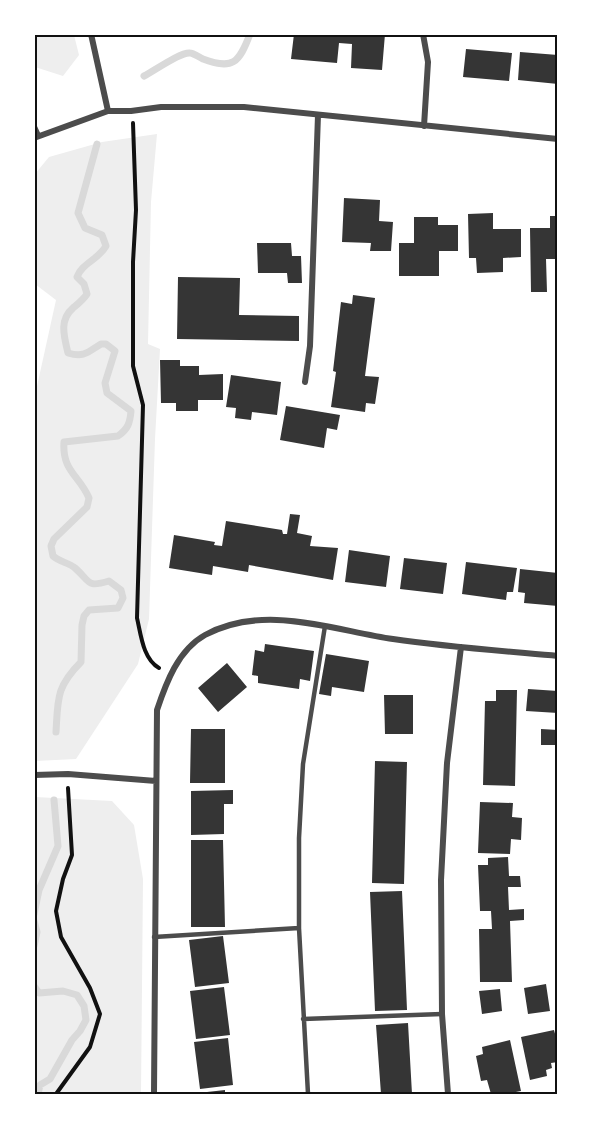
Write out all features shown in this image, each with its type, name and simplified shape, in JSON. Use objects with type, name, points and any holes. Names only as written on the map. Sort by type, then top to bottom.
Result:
[{"type":"street","points":[[91,34],[108,111]]},
{"type":"street","points":[[423,34],[428,62],[424,126]]},
{"type":"street","points":[[37,137],[108,111],[161,107],[244,107],[558,139]]},
{"type":"street","points":[[305,382],[310,346],[318,115]]},
{"type":"street","points":[[154,1095],[157,710],[171,674],[182,656],[202,636],[225,626],[251,620],[279,619],[392,638],[558,656]]},
{"type":"street","points":[[448,1095],[442,1014],[441,880],[447,763],[461,647]]},
{"type":"street","points":[[38,775],[68,774],[156,781]]},
{"type":"lane","points":[[34,125],[37,137]]},
{"type":"lane","points":[[308,1095],[299,928],[299,838],[303,764],[325,626]]},
{"type":"lane","points":[[154,937],[299,928]]},
{"type":"lane","points":[[303,1019],[442,1014]]},
{"type":"path","points":[[131,111],[136,210],[133,262],[133,366],[143,405],[137,618],[144,648],[155,666],[171,674]]},
{"type":"path","points":[[56,1095],[90,1047],[100,1014],[90,988],[61,937],[56,910],[63,879],[72,855],[68,774]]},
{"type":"shaded area","points":[[35,34],[74,35],[79,55],[63,76],[35,67]]},
{"type":"shaded area","points":[[157,134],[151,202],[148,344],[160,349],[149,619],[138,664],[76,759],[35,761],[34,400],[56,300],[35,284],[35,174],[49,157],[102,142]]},
{"type":"shaded area","points":[[35,797],[112,801],[134,825],[143,879],[141,1094],[35,1094]]},
{"type":"building","points":[[294,34],[385,34],[382,70],[351,68],[352,44],[339,43],[337,63],[291,59]]},
{"type":"building","points":[[466,49],[512,53],[509,81],[463,77]]},
{"type":"building","points":[[520,52],[558,55],[558,84],[518,80]]},
{"type":"building","points":[[344,198],[380,200],[379,221],[393,222],[391,251],[370,251],[371,243],[342,242]]},
{"type":"building","points":[[493,213],[493,229],[521,229],[521,257],[503,258],[503,272],[477,273],[476,258],[469,258],[468,214]]},
{"type":"building","points":[[550,216],[558,216],[558,259],[546,259],[547,292],[531,292],[530,228],[550,228]]},
{"type":"building","points":[[414,217],[438,217],[438,225],[458,225],[458,251],[439,251],[439,276],[399,276],[399,243],[414,243]]},
{"type":"building","points":[[257,243],[291,243],[292,256],[301,256],[302,283],[288,283],[287,273],[258,273]]},
{"type":"building","points":[[178,277],[240,278],[239,315],[299,316],[299,341],[177,339]]},
{"type":"building","points":[[353,295],[375,298],[365,376],[379,377],[375,404],[366,403],[365,412],[331,407],[341,302],[352,304]]},
{"type":"building","points":[[160,360],[180,360],[180,366],[199,366],[199,375],[223,374],[223,400],[198,400],[198,411],[176,411],[176,403],[161,403]]},
{"type":"building","points":[[231,375],[281,382],[277,415],[252,412],[251,420],[235,418],[236,408],[226,407]]},
{"type":"building","points":[[286,406],[340,415],[337,430],[327,428],[324,448],[280,440]]},
{"type":"building","points":[[290,514],[300,515],[297,533],[312,536],[310,546],[338,548],[333,580],[249,565],[248,572],[213,566],[212,575],[169,568],[174,535],[215,542],[214,545],[222,546],[226,521],[282,530],[283,534],[287,534]]},
{"type":"building","points":[[349,550],[390,556],[386,587],[345,582]]},
{"type":"building","points":[[404,558],[447,563],[443,594],[400,589]]},
{"type":"building","points":[[466,562],[517,568],[513,592],[507,592],[506,600],[462,594]]},
{"type":"building","points":[[520,569],[558,573],[558,606],[524,603],[525,593],[518,592]]},
{"type":"building","points":[[265,644],[314,651],[310,681],[300,679],[299,689],[258,683],[258,676],[252,675],[255,650],[264,652]]},
{"type":"building","points":[[326,654],[369,661],[364,692],[332,687],[331,696],[319,694]]},
{"type":"building","points":[[227,663],[247,687],[218,712],[198,688]]},
{"type":"building","points":[[528,689],[558,691],[558,713],[526,711]]},
{"type":"building","points":[[496,690],[517,690],[515,786],[483,785],[485,701],[496,701]]},
{"type":"building","points":[[384,695],[413,695],[413,734],[385,734]]},
{"type":"building","points":[[191,729],[225,729],[225,783],[190,783]]},
{"type":"building","points":[[541,729],[558,730],[558,745],[541,745]]},
{"type":"building","points":[[375,761],[407,762],[404,884],[372,883]]},
{"type":"building","points":[[233,790],[233,804],[224,804],[224,834],[191,835],[191,791]]},
{"type":"building","points":[[480,802],[513,803],[512,817],[522,818],[521,840],[511,839],[510,854],[478,853]]},
{"type":"building","points":[[191,840],[223,840],[225,927],[191,927]]},
{"type":"building","points":[[508,857],[509,876],[520,876],[521,887],[508,887],[509,910],[524,909],[524,920],[510,921],[512,982],[480,982],[479,929],[492,929],[491,911],[480,911],[478,865],[488,865],[488,858]]},
{"type":"building","points":[[402,891],[407,1010],[375,1011],[370,892]]},
{"type":"building","points":[[223,936],[229,983],[195,987],[189,940]]},
{"type":"building","points":[[546,984],[550,1011],[528,1014],[524,988]]},
{"type":"building","points":[[224,987],[230,1035],[196,1039],[190,991]]},
{"type":"building","points":[[500,989],[502,1011],[482,1014],[479,991]]},
{"type":"building","points":[[408,1023],[412,1094],[381,1094],[376,1025]]},
{"type":"building","points":[[554,1030],[558,1045],[558,1062],[551,1063],[552,1068],[546,1070],[547,1076],[530,1080],[521,1037]]},
{"type":"building","points":[[228,1038],[233,1085],[200,1089],[194,1042]]},
{"type":"building","points":[[510,1040],[521,1091],[491,1094],[487,1080],[481,1081],[476,1056],[483,1054],[482,1047]]},
{"type":"building","points":[[225,1090],[225,1094],[198,1094],[198,1093]]},
{"type":"waterway","points":[[144,76],[186,53],[221,64],[234,62],[242,52],[250,34]]},
{"type":"waterway","points":[[56,732],[60,694],[67,679],[81,662],[84,616],[89,610],[118,608],[123,598],[121,590],[109,581],[96,584],[89,582],[75,568],[53,556],[51,546],[54,539],[87,507],[89,498],[68,466],[64,442],[118,436],[126,428],[131,415],[131,411],[107,393],[105,383],[115,351],[106,344],[101,344],[82,354],[68,353],[64,334],[66,318],[87,294],[84,284],[77,277],[79,272],[106,246],[102,235],[85,228],[78,213],[97,144]]},
{"type":"waterway","points":[[34,914],[39,890],[58,846],[54,800]]},
{"type":"waterway","points":[[34,921],[37,932],[34,946]]},
{"type":"waterway","points":[[34,986],[39,993],[63,991],[77,995],[84,1006],[86,1020],[50,1079],[40,1085],[38,1094]]}]
